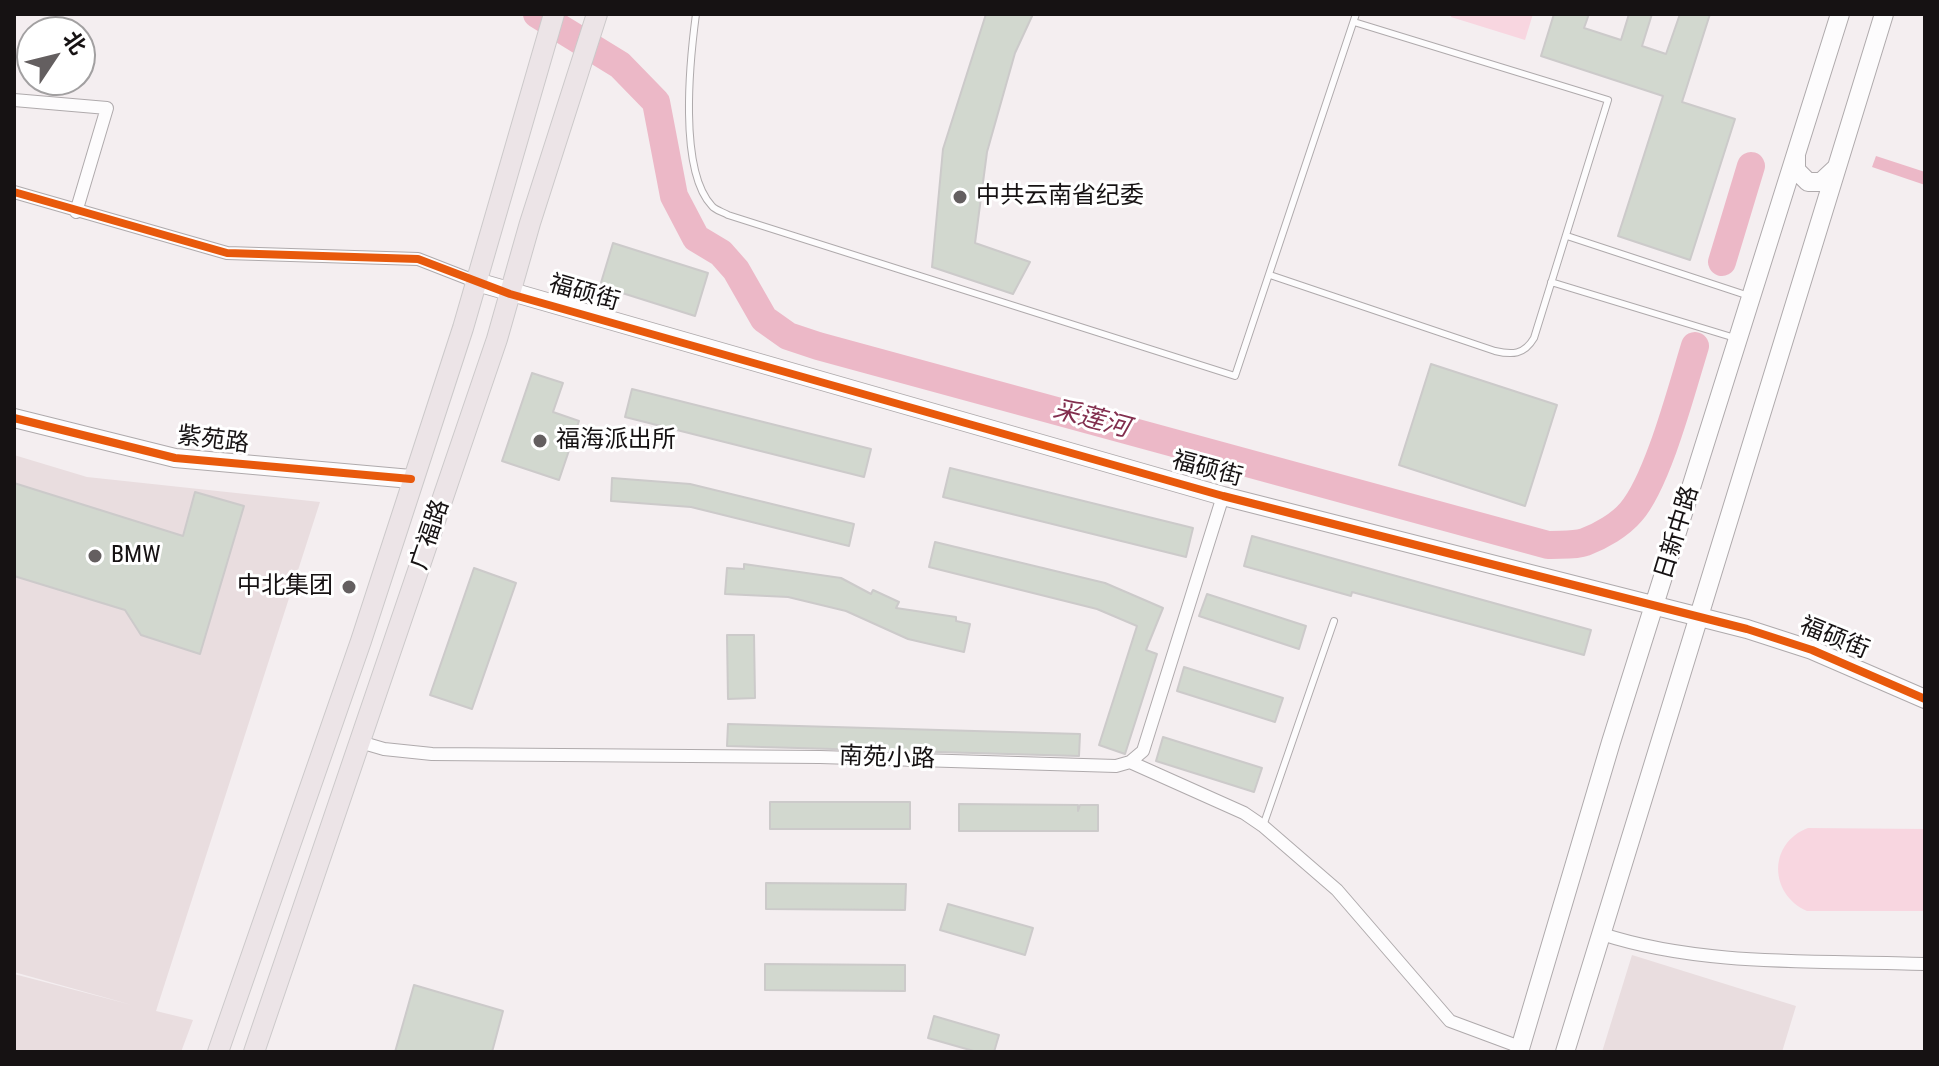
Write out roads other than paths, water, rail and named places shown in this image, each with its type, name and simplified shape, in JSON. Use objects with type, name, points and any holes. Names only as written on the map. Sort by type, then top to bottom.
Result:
[{"type":"main road","name":"广福路","points":[[218,1052],[361,641],[477,282],[554,14]]},
{"type":"main road","name":"广福路","points":[[254,1052],[510,294],[597,14]]},
{"type":"main road","name":"日新中路","points":[[1520,1049],[1840,14]]},
{"type":"main road","name":"日新中路","points":[[1565,1052],[1884,14]]},
{"type":"main road","points":[[1797,153],[1796,170],[1808,182],[1821,182],[1835,169]]},
{"type":"main road","name":"福硕街","points":[[477,282],[510,294],[1223,496],[1701,617],[1812,650],[1925,699]]},
{"type":"main road","name":"紫苑路","points":[[14,418],[175,458],[411,479]]},
{"type":"street","points":[[14,100],[107,108],[76,212]]},
{"type":"street","points":[[14,192],[227,253],[418,259],[477,282]]},
{"type":"street","points":[[1223,496],[1148,737],[1143,751],[1130,762],[1244,813],[1263,826],[1337,890],[1450,1021],[1520,1049]]},
{"type":"street","name":"南苑小路","points":[[360,742],[384,749],[432,754],[820,757],[1116,766],[1130,762]]},
{"type":"street","points":[[1602,934],[1657,948],[1754,958],[1925,964]]},
{"type":"lane","points":[[696,14],[689,77],[690,141],[700,182],[712,206],[728,215],[1235,376],[1356,14]]},
{"type":"lane","points":[[1270,275],[1511,355],[1522,352],[1534,338],[1608,100],[1354,22]]},
{"type":"lane","points":[[1567,236],[1753,297]]},
{"type":"lane","points":[[1551,282],[1738,339]]},
{"type":"lane","points":[[1263,826],[1334,621]]},
{"type":"waterway","name":"采莲河","points":[[537,14],[620,65],[656,102],[674,196],[696,238],[721,253],[736,270],[764,319],[788,336],[818,346],[1548,545],[1585,542],[1610,530],[1631,512],[1660,457],[1695,346]]},
{"type":"waterway","name":"采莲河","points":[[1722,262],[1751,166]]},
{"type":"place","name":"中共云南省纪委","points":[[960,197]]},
{"type":"place","name":"福海派出所","points":[[540,441]]},
{"type":"place","name":"BMW","points":[[95,556]]},
{"type":"place","name":"中北集团","points":[[349,587]]}]
